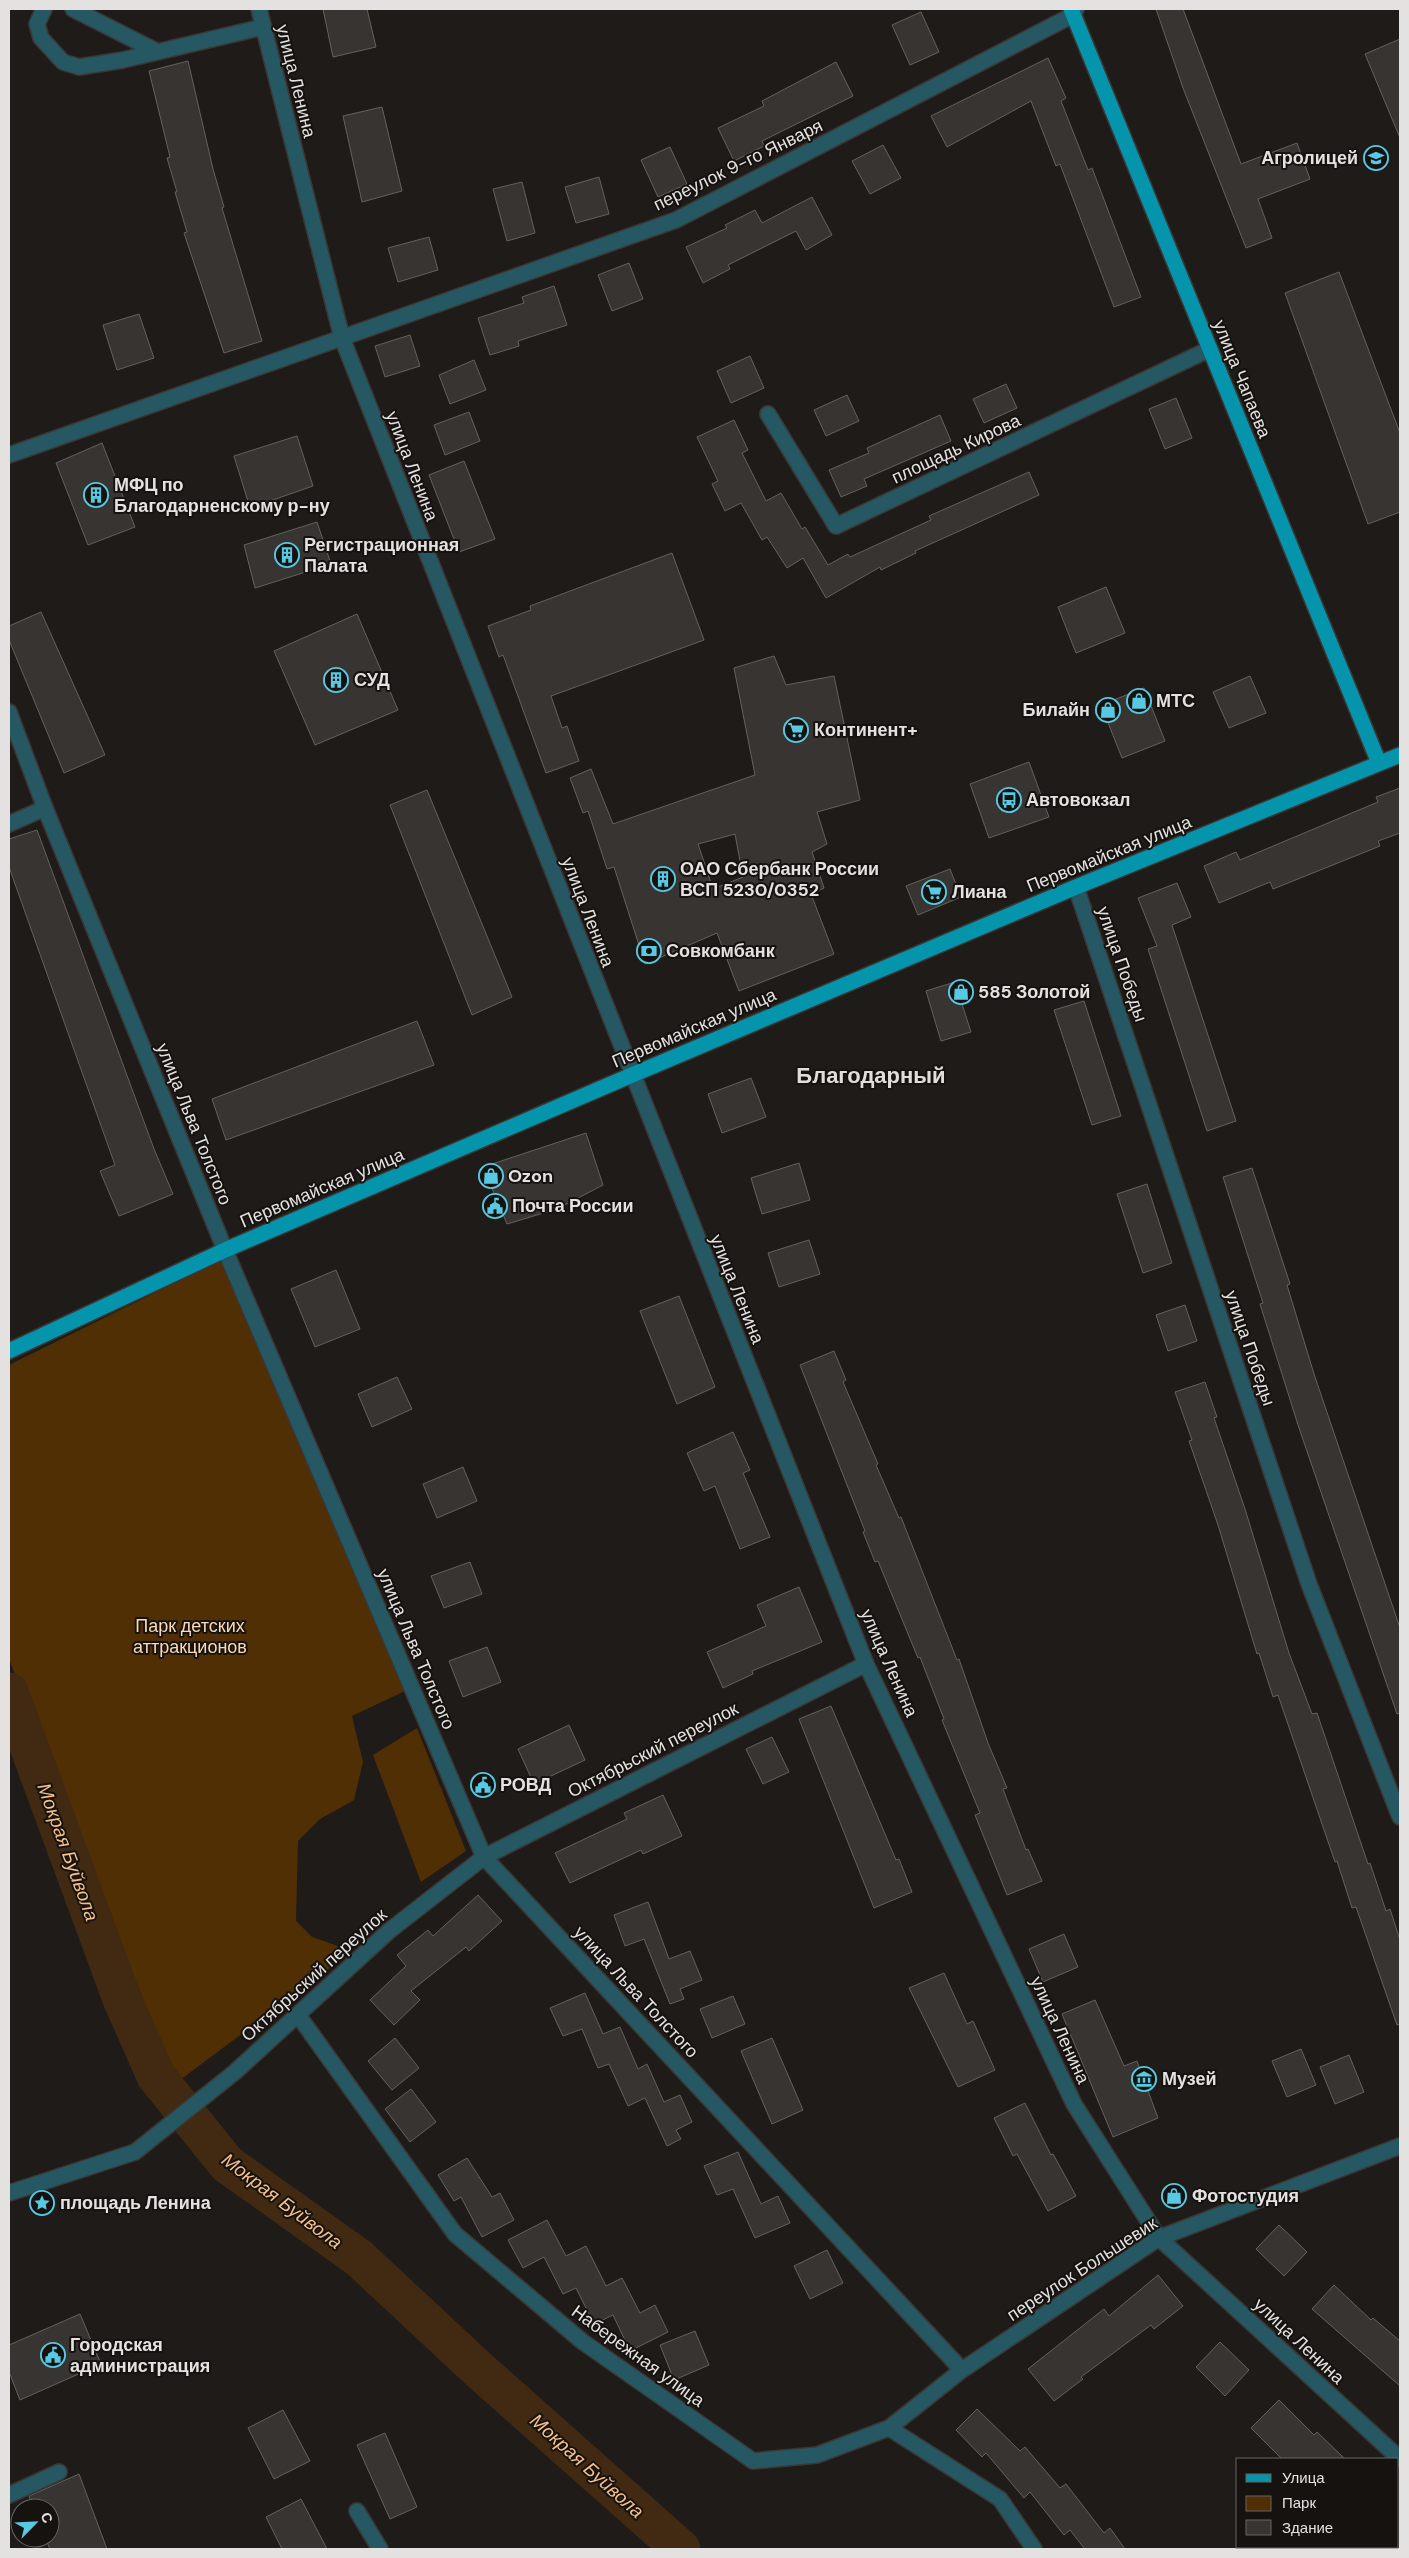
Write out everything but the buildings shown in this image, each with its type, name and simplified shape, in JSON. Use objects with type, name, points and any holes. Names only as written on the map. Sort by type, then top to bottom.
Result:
[{"type":"main road","name":"улица Чапаева","points":[[1073,11],[1379,763]]},
{"type":"main road","name":"Первомайская улица","points":[[9,1351],[225,1250],[632,1074],[1076,887],[1400,755]]},
{"type":"street","points":[[44,9],[37,24],[41,38],[63,62],[79,67],[123,60],[262,27]]},
{"type":"street","points":[[73,9],[156,51]]},
{"type":"street","name":"улица Ленина","points":[[259,9],[342,338],[866,1664],[1074,2104],[1159,2238],[1399,2458]]},
{"type":"street","name":"переулок 9-го Января","points":[[9,455],[676,220],[1073,11]]},
{"type":"street","name":"площадь Кирова","points":[[768,414],[836,526],[1210,349]]},
{"type":"street","name":"улица Льва Толстого","points":[[9,712],[45,808],[225,1250],[484,1857],[962,2370]]},
{"type":"street","points":[[9,824],[45,808]]},
{"type":"street","name":"улица Победы","points":[[1076,887],[1309,1584],[1400,1816]]},
{"type":"street","name":"Октябрьский переулок","points":[[9,2194],[135,2152],[235,2072],[389,1931],[484,1857],[866,1664]]},
{"type":"street","name":"Набережная улица","points":[[298,2015],[455,2234],[583,2342],[753,2461],[817,2455],[889,2428]]},
{"type":"street","name":"переулок Большевик","points":[[889,2428],[962,2370],[1159,2238],[1400,2146]]},
{"type":"street","points":[[889,2428],[1000,2499],[1034,2549]]},
{"type":"street","points":[[9,2494],[59,2472]]},
{"type":"street","points":[[357,2511],[380,2549]]},
{"type":"green space","name":"Парк детских аттракционов","points":[[221,1260],[405,1691],[352,1716],[363,1762],[354,1800],[320,1819],[298,1841],[296,1921],[312,1937],[338,1946],[334,1965],[176,2083],[9,1659],[9,1365]]},
{"type":"green space","points":[[417,1728],[466,1851],[421,1882],[373,1755]]},
{"type":"waterway","name":"Мокрая Буйвола","points":[[9,1692],[122,1999],[156,2076],[227,2164],[359,2258],[478,2369],[681,2549]]},
{"type":"place","name":"Агролицей","points":[[1376,158]]},
{"type":"place","name":"МФЦ по Благодарненскому р-ну","points":[[96,495]]},
{"type":"place","name":"Регистрационная Палата","points":[[287,555]]},
{"type":"place","name":"СУД","points":[[336,680]]},
{"type":"place","name":"МТС","points":[[1139,701]]},
{"type":"place","name":"Билайн","points":[[1108,710]]},
{"type":"place","name":"Континент+","points":[[796,730]]},
{"type":"place","name":"Автовокзал","points":[[1009,800]]},
{"type":"place","name":"ОАО Сбербанк России ВСП 5230/0352","points":[[663,879]]},
{"type":"place","name":"Лиана","points":[[934,892]]},
{"type":"place","name":"Совкомбанк","points":[[649,951]]},
{"type":"place","name":"585 Золотой","points":[[961,992]]},
{"type":"place","name":"Ozon","points":[[491,1176]]},
{"type":"place","name":"Почта России","points":[[495,1206]]},
{"type":"place","name":"РОВД","points":[[483,1785]]},
{"type":"place","name":"Музей","points":[[1144,2079]]},
{"type":"place","name":"Фотостудия","points":[[1174,2196]]},
{"type":"place","name":"площадь Ленина","points":[[42,2203]]},
{"type":"place","name":"Городская администрация","points":[[53,2355]]},
{"type":"district","name":"Благодарный","points":[[871,1075]]}]
